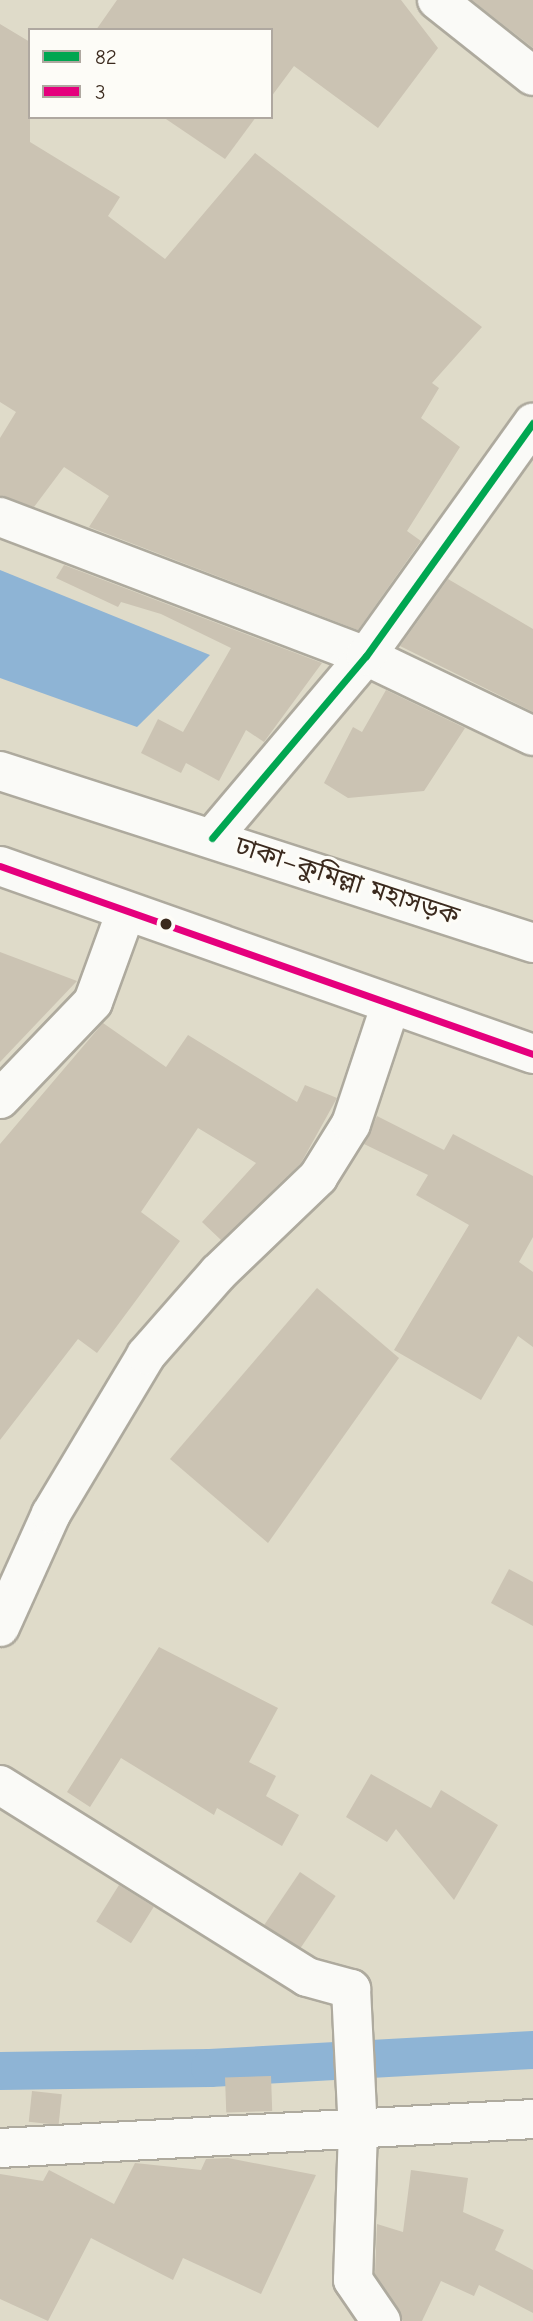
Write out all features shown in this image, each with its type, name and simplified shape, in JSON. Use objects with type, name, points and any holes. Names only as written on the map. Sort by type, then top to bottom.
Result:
[{"type":"main road","points":[[437,0],[533,76]]},
{"type":"main road","points":[[212,838],[366,656],[533,423]]},
{"type":"main road","points":[[0,517],[366,656],[533,736]]},
{"type":"main road","name":"ঢাকা–কুমিল্লা মহাসড়ক","points":[[0,771],[533,943]]},
{"type":"main road","points":[[0,866],[125,914],[533,1054]]},
{"type":"main road","points":[[0,1099],[93,1002],[125,914]]},
{"type":"main road","points":[[0,1627],[45,1526],[146,1355],[332,1156],[351,1124],[391,1004]]},
{"type":"main road","points":[[0,1785],[307,1977],[351,1989],[357,2114],[353,2280],[381,2321]]},
{"type":"main road","points":[[0,2148],[357,2114],[533,2119]]},
{"type":"water","points":[[0,570],[210,655],[137,727],[0,678]]},
{"type":"building","points":[[117,0],[401,0],[438,48],[378,128],[294,66],[273,94],[273,28],[97,28]]},
{"type":"building","points":[[472,0],[533,0],[533,48]]},
{"type":"building","points":[[0,24],[28,41],[30,142],[120,197],[108,216],[165,259],[255,153],[482,327],[432,383],[439,388],[421,418],[460,447],[407,531],[421,541],[358,630],[89,527],[109,496],[64,467],[34,507],[0,496],[0,438],[16,412],[0,402]]},
{"type":"building","points":[[166,119],[255,119],[225,159]]},
{"type":"building","points":[[64,565],[322,663],[264,742],[246,730],[219,781],[186,763],[181,773],[141,753],[158,719],[183,732],[231,648],[161,614],[121,602],[118,607],[56,578]]},
{"type":"building","points":[[448,579],[533,629],[533,712],[400,646]]},
{"type":"building","points":[[386,690],[465,728],[424,791],[348,798],[324,783],[353,727],[362,732]]},
{"type":"building","points":[[0,952],[77,981],[0,1062]]},
{"type":"building","points":[[103,1023],[166,1067],[188,1035],[297,1102],[305,1085],[337,1098],[301,1163],[221,1240],[202,1222],[256,1163],[198,1128],[141,1212],[180,1241],[97,1353],[78,1339],[0,1440],[0,1144]]},
{"type":"building","points":[[377,1116],[444,1150],[453,1134],[533,1176],[533,1237],[519,1262],[533,1272],[533,1347],[518,1336],[481,1400],[394,1350],[469,1225],[416,1195],[428,1175],[364,1144]]},
{"type":"building","points":[[317,1288],[399,1358],[268,1543],[170,1459]]},
{"type":"building","points":[[509,1569],[533,1582],[533,1626],[491,1603]]},
{"type":"building","points":[[159,1647],[278,1708],[249,1762],[276,1776],[266,1796],[299,1815],[282,1846],[217,1808],[214,1815],[121,1758],[90,1807],[67,1792]]},
{"type":"building","points":[[371,1774],[431,1808],[441,1790],[498,1825],[454,1900],[396,1829],[387,1842],[346,1817]]},
{"type":"building","points":[[300,1872],[336,1896],[300,1949],[264,1925]]},
{"type":"building","points":[[119,1885],[154,1907],[131,1943],[96,1921]]},
{"type":"building","points":[[271,2076],[272,2111],[226,2113],[225,2078]]},
{"type":"building","points":[[32,2091],[62,2094],[59,2125],[29,2122]]},
{"type":"building","points":[[228,2158],[316,2175],[261,2294],[183,2258],[173,2280],[91,2238],[48,2321],[0,2299],[0,2174],[43,2181],[49,2170],[114,2204],[135,2163],[201,2170],[206,2159]]},
{"type":"building","points":[[411,2170],[468,2178],[463,2212],[504,2230],[495,2250],[533,2270],[533,2313],[479,2285],[474,2296],[441,2281],[422,2321],[403,2321],[375,2274],[377,2224],[403,2232]]},
{"type":"waterway","points":[[0,2071],[210,2068],[533,2050]]},
{"type":"transit line","name":"82","points":[[212,838],[366,656],[533,423]]},
{"type":"transit line","name":"3","points":[[0,866],[533,1054]]}]
